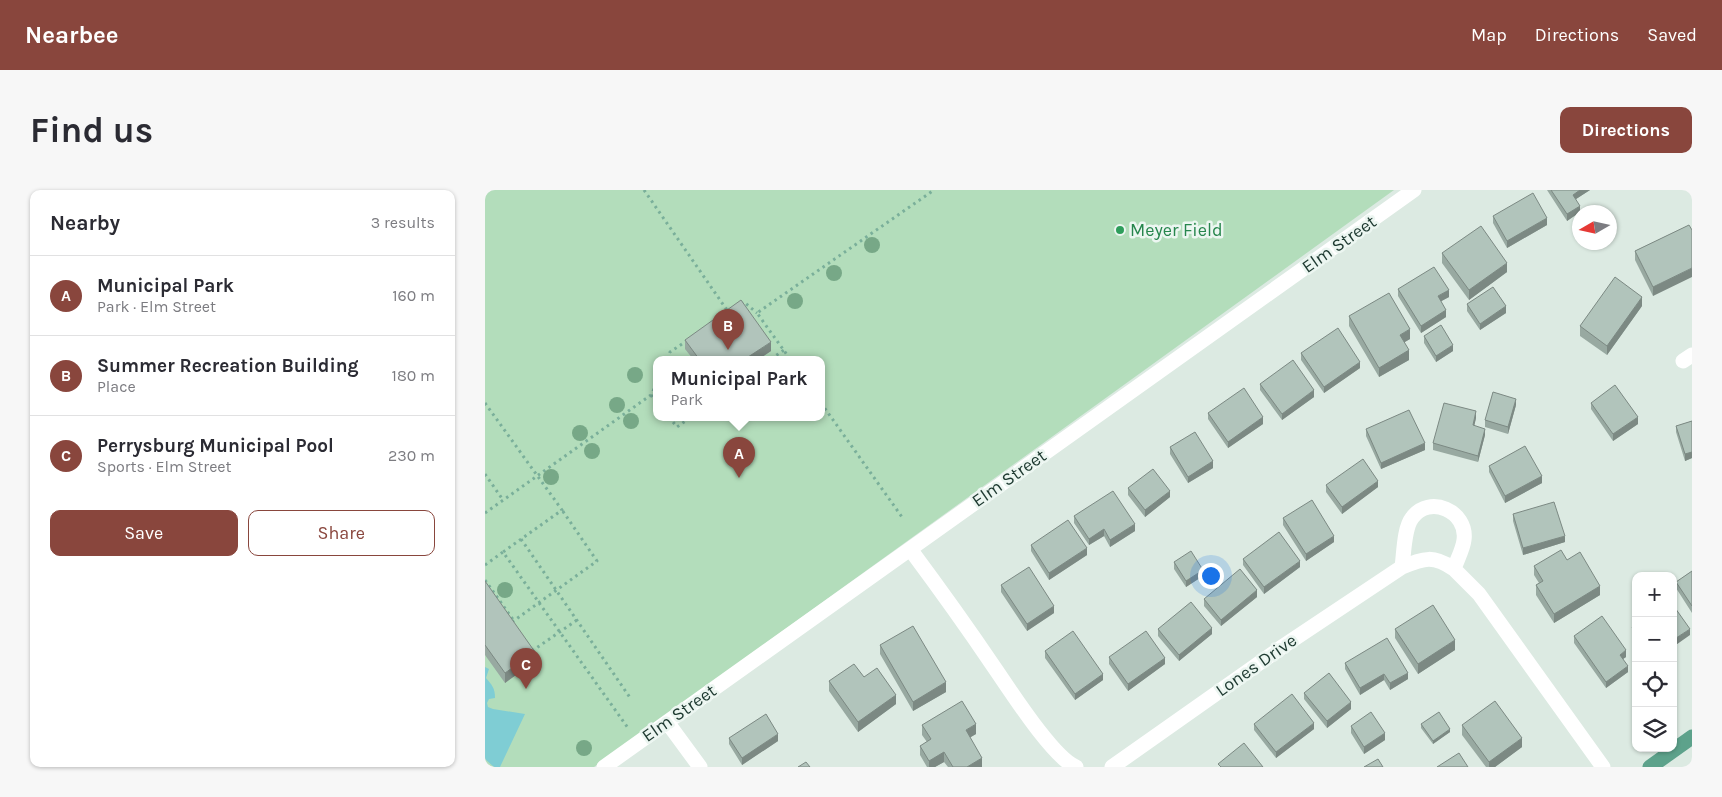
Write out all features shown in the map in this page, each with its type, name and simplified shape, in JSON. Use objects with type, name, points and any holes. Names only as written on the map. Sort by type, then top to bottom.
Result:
[{"type":"main road","points":[[1650,767],[1692,737]]},
{"type":"street","name":"Elm Street","points":[[604,767],[1414,190]]},
{"type":"street","points":[[1402,566],[1406,534],[1411,518],[1421,509],[1440,506],[1455,514],[1462,525],[1465,539],[1454,569]]},
{"type":"street","points":[[910,549],[1028,715],[1055,761],[1076,767]]},
{"type":"street","name":"Lones Drive","points":[[1112,767],[1282,646],[1402,566],[1429,558],[1440,561],[1454,569],[1479,594],[1603,767]]},
{"type":"street","points":[[667,722],[699,767]]},
{"type":"path","points":[[644,190],[729,313]]},
{"type":"path","points":[[757,313],[934,190]]},
{"type":"path","points":[[721,318],[744,302],[757,313],[788,356]]},
{"type":"path","points":[[668,356],[670,352],[692,338]]},
{"type":"path","points":[[775,356],[784,350]]},
{"type":"path","points":[[485,513],[651,395],[653,391]]},
{"type":"path","points":[[485,403],[597,561],[509,624]]},
{"type":"path","points":[[825,409],[902,517]]},
{"type":"path","points":[[672,421],[677,427],[685,421]]},
{"type":"path","points":[[485,474],[503,500]]},
{"type":"path","points":[[485,565],[562,510]]},
{"type":"path","points":[[521,540],[631,699]]},
{"type":"path","points":[[503,552],[631,733]]},
{"type":"path","points":[[485,580],[514,621]]},
{"type":"path","points":[[529,653],[577,620]]},
{"type":"green space","points":[[485,190],[1394,190],[594,767],[485,767]]},
{"type":"water","points":[[485,667],[489,669],[486,678],[493,687],[495,695],[495,698],[489,699],[488,707],[525,714],[500,767],[494,767],[485,759]]},
{"type":"building","points":[[1551,190],[1580,190],[1573,195],[1579,205],[1572,205],[1572,211],[1567,214]]},
{"type":"building","points":[[1533,193],[1547,218],[1507,241],[1493,216]]},
{"type":"building","points":[[1689,225],[1692,230],[1692,268],[1653,287],[1635,251]]},
{"type":"building","points":[[1481,226],[1507,263],[1469,290],[1442,253]]},
{"type":"building","points":[[1434,267],[1449,290],[1438,296],[1446,310],[1421,326],[1398,289]]},
{"type":"building","points":[[1615,277],[1642,297],[1607,346],[1580,326]]},
{"type":"building","points":[[1493,287],[1506,306],[1480,324],[1467,304]]},
{"type":"building","points":[[1389,293],[1410,329],[1400,335],[1409,350],[1379,368],[1349,316]]},
{"type":"building","points":[[741,300],[771,342],[750,356],[697,356],[685,340]]},
{"type":"building","points":[[1441,325],[1453,345],[1436,356],[1424,336]]},
{"type":"building","points":[[1338,328],[1360,362],[1324,387],[1301,353]]},
{"type":"building","points":[[1293,360],[1314,390],[1282,414],[1260,384]]},
{"type":"building","points":[[1615,385],[1638,417],[1613,434],[1591,403]]},
{"type":"building","points":[[1244,388],[1263,417],[1228,442],[1208,413]]},
{"type":"building","points":[[1493,392],[1516,399],[1508,427],[1485,420]]},
{"type":"building","points":[[1444,403],[1476,411],[1473,425],[1485,429],[1478,456],[1433,443]]},
{"type":"building","points":[[1409,410],[1425,443],[1381,463],[1366,429]]},
{"type":"building","points":[[1692,421],[1692,452],[1685,454],[1676,426]]},
{"type":"building","points":[[1195,432],[1213,461],[1188,477],[1170,447]]},
{"type":"building","points":[[1525,446],[1542,476],[1505,496],[1489,466]]},
{"type":"building","points":[[1363,459],[1378,481],[1342,507],[1326,485]]},
{"type":"building","points":[[1153,469],[1170,491],[1145,510],[1128,488]]},
{"type":"building","points":[[1113,491],[1135,524],[1110,540],[1104,529],[1089,539],[1074,516]]},
{"type":"building","points":[[1312,500],[1334,536],[1306,554],[1283,518]]},
{"type":"building","points":[[1554,502],[1565,536],[1523,548],[1513,514]]},
{"type":"building","points":[[1068,520],[1087,548],[1049,573],[1031,545]]},
{"type":"building","points":[[1279,532],[1300,561],[1264,587],[1243,559]]},
{"type":"building","points":[[1561,550],[1567,560],[1580,552],[1600,586],[1554,614],[1536,585],[1543,581],[1534,566]]},
{"type":"building","points":[[1191,551],[1203,570],[1186,581],[1174,562]]},
{"type":"building","points":[[1029,567],[1054,606],[1027,624],[1001,585]]},
{"type":"building","points":[[1240,569],[1257,590],[1221,620],[1204,599]]},
{"type":"building","points":[[1692,571],[1692,606],[1677,584],[1677,581]]},
{"type":"building","points":[[485,581],[535,652],[505,673],[485,645]]},
{"type":"building","points":[[1191,602],[1212,628],[1179,655],[1158,629]]},
{"type":"building","points":[[1433,605],[1455,640],[1418,664],[1395,629]]},
{"type":"building","points":[[1677,611],[1690,629],[1677,637]]},
{"type":"building","points":[[1602,616],[1626,650],[1620,655],[1628,666],[1606,682],[1574,636]]},
{"type":"building","points":[[913,626],[946,682],[913,702],[880,645]]},
{"type":"building","points":[[1073,631],[1103,674],[1075,694],[1045,651]]},
{"type":"building","points":[[1146,631],[1165,658],[1128,684],[1109,657]]},
{"type":"building","points":[[1387,638],[1408,673],[1390,683],[1384,674],[1360,688],[1345,663]]},
{"type":"building","points":[[854,664],[864,677],[877,668],[896,695],[858,722],[829,681]]},
{"type":"building","points":[[1329,673],[1351,702],[1327,721],[1304,693]]},
{"type":"building","points":[[1292,694],[1314,723],[1276,752],[1254,724]]},
{"type":"building","points":[[962,701],[976,724],[966,730],[982,758],[967,767],[953,767],[944,752],[929,761],[920,746],[931,739],[922,725]]},
{"type":"building","points":[[1495,701],[1522,738],[1489,762],[1462,725]]},
{"type":"building","points":[[1371,712],[1385,733],[1364,747],[1351,726]]},
{"type":"building","points":[[1439,712],[1450,729],[1433,741],[1421,724]]},
{"type":"building","points":[[766,714],[778,734],[742,758],[729,738]]},
{"type":"building","points":[[1244,743],[1263,767],[1221,767],[1218,764]]},
{"type":"building","points":[[1459,753],[1468,767],[1437,767]]},
{"type":"building","points":[[1378,759],[1383,767],[1364,767]]},
{"type":"building","points":[[806,762],[810,767],[798,767]]},
{"type":"place","name":"Meyer Field","points":[[1120,230]]},
{"type":"place","name":"Summer Recreation Building","points":[[728,350]]},
{"type":"place","name":"Municipal Park","points":[[739,478]]},
{"type":"place","name":"Perrysburg Municipal Pool","points":[[526,689]]}]
